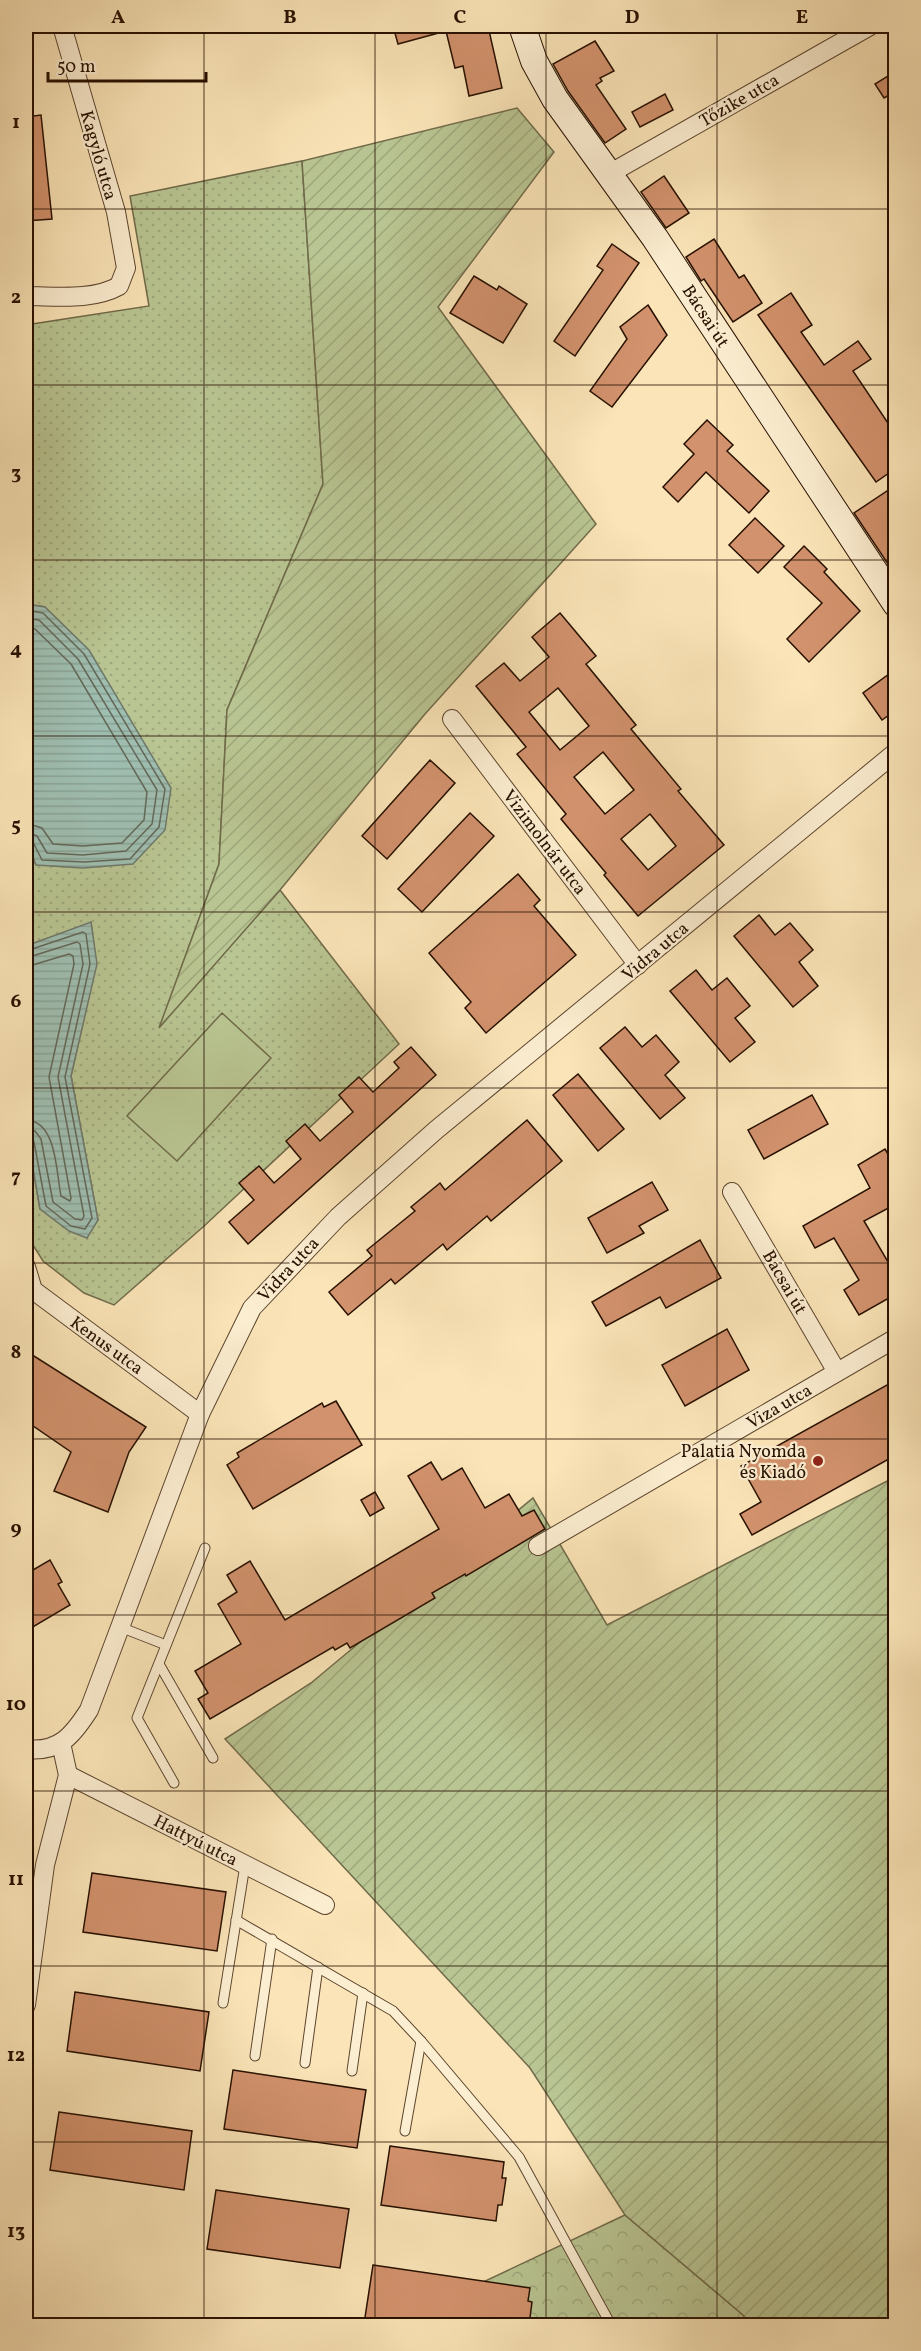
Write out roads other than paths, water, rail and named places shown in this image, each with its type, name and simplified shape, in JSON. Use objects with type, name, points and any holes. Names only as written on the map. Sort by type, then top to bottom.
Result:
[{"type":"main road","name":"Bácsai út","points":[[522,26],[534,61],[555,99],[655,238],[896,604]]},
{"type":"street","name":"Kagyló utca","points":[[26,296],[84,296],[106,293],[119,286],[126,268],[116,212],[62,26]]},
{"type":"street","name":"Tőzike utca","points":[[609,174],[870,26]]},
{"type":"street","name":"Vizimolnár utca","points":[[452,719],[638,965]]},
{"type":"street","name":"Vidra utca","points":[[61,1743],[74,1733],[89,1710],[200,1414],[252,1308],[338,1217],[436,1130],[896,752]]},
{"type":"street","name":"Bácsai út","points":[[732,1192],[837,1372]]},
{"type":"street","name":"Kenus utca","points":[[26,1267],[33,1290],[200,1414]]},
{"type":"street","name":"Viza utca","points":[[538,1546],[896,1338]]},
{"type":"street","points":[[26,1749],[39,1751],[61,1743],[68,1774],[45,1865],[26,2005]]},
{"type":"street","name":"Hattyú utca","points":[[68,1774],[325,1905]]},
{"type":"lane","points":[[174,1783],[137,1718],[205,1548]]},
{"type":"lane","points":[[120,1627],[166,1645]]},
{"type":"lane","points":[[159,1664],[213,1758]]},
{"type":"lane","points":[[224,2003],[245,1865]]},
{"type":"lane","points":[[236,1920],[393,2011],[421,2041],[519,2157],[611,2325]]},
{"type":"lane","points":[[255,2056],[272,1939]]},
{"type":"lane","points":[[305,2062],[318,1967]]},
{"type":"lane","points":[[352,2071],[363,1993]]},
{"type":"lane","points":[[405,2131],[421,2041]]},
{"type":"water","points":[[26,604],[45,607],[89,650],[171,788],[165,830],[133,864],[83,868],[36,865],[26,839]]},
{"type":"water","points":[[91,922],[97,964],[71,1076],[98,1220],[87,1238],[69,1231],[40,1209],[26,1128],[26,946]]},
{"type":"place","name":"Palatia Nyomda és Kiadó","points":[[818,1461]]}]
